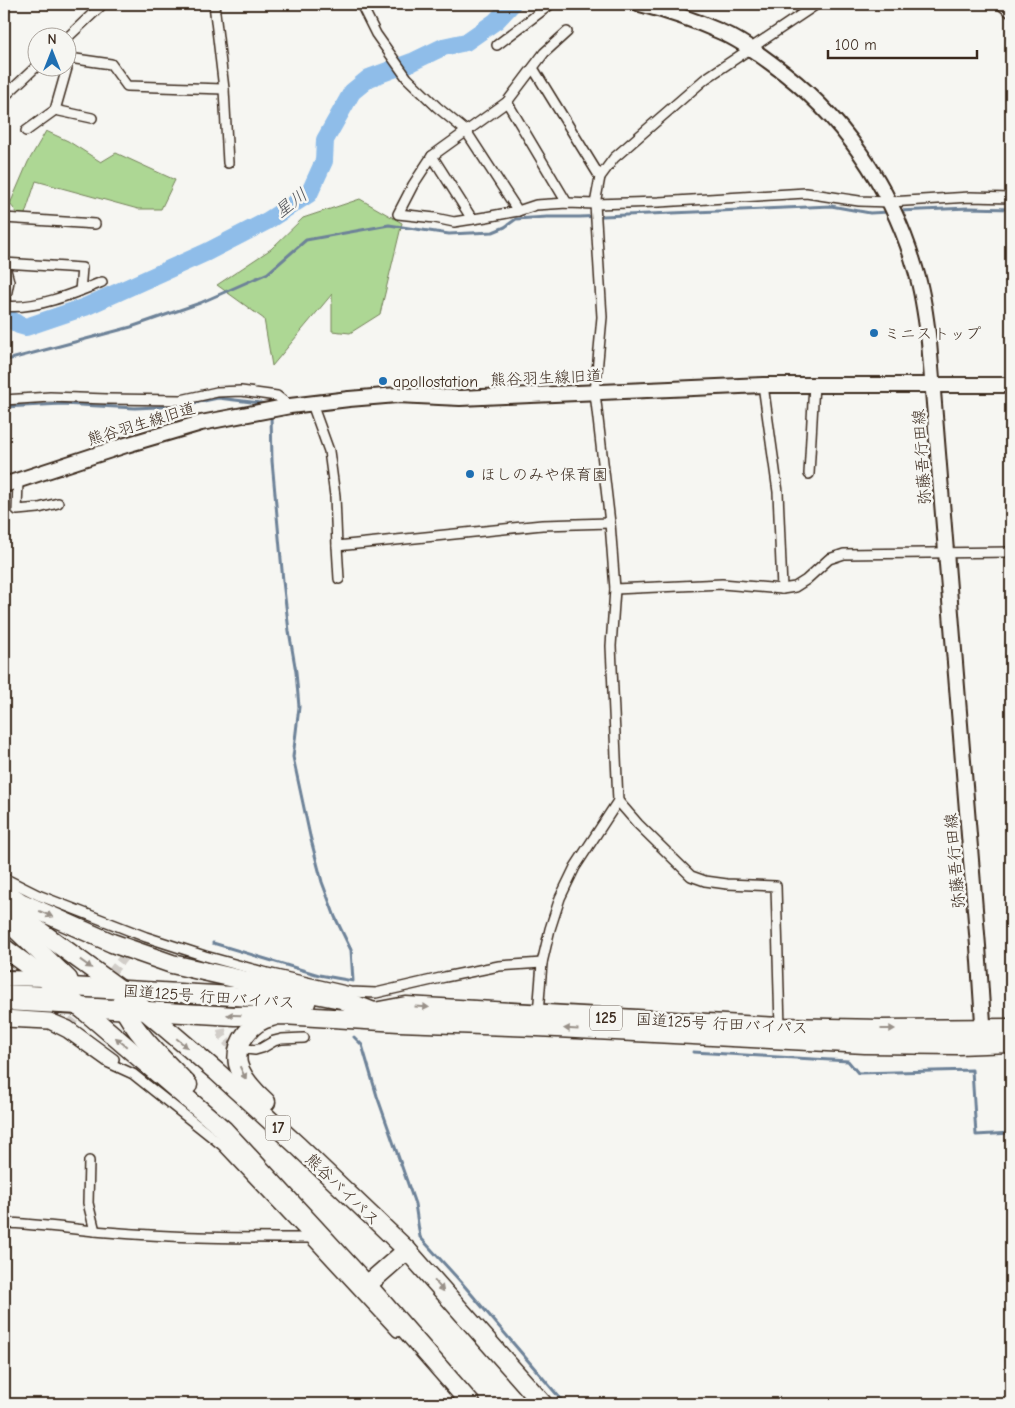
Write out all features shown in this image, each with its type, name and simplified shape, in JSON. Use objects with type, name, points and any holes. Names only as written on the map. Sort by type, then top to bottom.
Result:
[{"type":"highway","points":[[4,890],[20,902],[112,943],[172,964],[341,999],[374,1012]]},
{"type":"highway","name":"熊谷バイパス","points":[[4,905],[121,990],[217,1072],[298,1146],[407,1250],[543,1404]]},
{"type":"highway","points":[[4,918],[68,979],[62,996]]},
{"type":"highway","points":[[4,948],[46,980]]},
{"type":"highway","name":"国道125号 行田バイパス","points":[[46,980],[62,996],[121,990],[260,998],[374,1012],[399,1022]]},
{"type":"highway","points":[[121,990],[121,1003],[133,1024],[158,1054],[204,1101],[224,1130]]},
{"type":"highway","name":"17","points":[[62,996],[79,1007],[224,1130],[367,1285],[471,1404]]},
{"type":"highway","name":"国道125号 行田バイパス","points":[[374,1012],[406,1006],[780,1027],[881,1029],[984,1036],[1011,1043]]},
{"type":"highway","name":"国道125号 行田バイパス","points":[[79,1007],[234,1016],[282,1015],[865,1044],[984,1036],[1011,1028]]},
{"type":"highway","points":[[282,1015],[256,1023],[243,1037],[238,1053],[238,1064],[242,1074],[254,1091],[275,1111],[298,1146]]},
{"type":"highway","points":[[367,1285],[407,1250]]},
{"type":"main road","name":"弥藤吾行田線","points":[[640,4],[690,19],[720,32],[751,48],[803,88],[830,114],[852,140],[872,169],[890,202],[906,239],[917,272],[928,333],[984,1036]]},
{"type":"main road","name":"熊谷羽生線旧道","points":[[4,486],[126,445],[201,423],[277,409],[349,399],[397,395],[460,398],[763,385],[1011,385]]},
{"type":"main road","points":[[4,978],[46,980]]},
{"type":"main road","points":[[4,992],[62,996]]},
{"type":"main road","points":[[4,1003],[62,996]]},
{"type":"street","points":[[78,28],[103,4]]},
{"type":"street","points":[[214,4],[224,89],[228,163]]},
{"type":"street","points":[[361,4],[376,34],[407,78],[466,132],[518,211]]},
{"type":"street","points":[[497,45],[551,4]]},
{"type":"street","points":[[538,1014],[542,963],[560,898],[575,867],[618,801],[611,646],[615,589],[610,523],[595,393],[602,317],[594,204],[600,177],[614,158],[706,79],[817,4]]},
{"type":"street","points":[[1000,4],[1011,13]]},
{"type":"street","points":[[567,32],[544,53],[507,102],[432,156],[413,185],[398,214],[454,222],[518,211],[536,205],[659,202],[806,193],[859,201],[890,202],[970,197],[1011,198]]},
{"type":"street","points":[[78,62],[110,64],[127,86],[224,89]]},
{"type":"street","points":[[533,68],[600,177]]},
{"type":"street","points":[[4,97],[28,74]]},
{"type":"street","points":[[26,131],[54,110],[63,78]]},
{"type":"street","points":[[507,102],[567,203]]},
{"type":"street","points":[[54,110],[92,118]]},
{"type":"street","points":[[432,156],[472,220]]},
{"type":"street","points":[[4,218],[95,224]]},
{"type":"street","points":[[80,291],[82,268],[4,263],[9,281],[4,306],[16,308],[50,300],[80,291],[102,282]]},
{"type":"street","points":[[809,474],[814,384]]},
{"type":"street","points":[[763,385],[778,492],[782,589]]},
{"type":"street","points":[[4,400],[50,397],[181,400],[217,392],[240,391],[277,396],[277,409]]},
{"type":"street","points":[[312,404],[329,451],[335,496],[339,578]]},
{"type":"street","points":[[18,481],[17,510],[39,508],[58,503]]},
{"type":"street","points":[[337,546],[542,525],[610,523]]},
{"type":"street","points":[[615,589],[722,584],[782,589],[795,587],[806,580],[829,559],[844,554],[1011,552]]},
{"type":"street","points":[[618,801],[638,824],[691,876],[704,881],[727,884],[776,886],[780,1027]]},
{"type":"street","points":[[4,878],[38,895],[146,937],[267,973],[350,992],[376,993],[499,966],[542,963]]},
{"type":"street","points":[[4,1015],[50,1018],[69,1026],[121,1063],[222,1145],[379,1312],[460,1404]]},
{"type":"street","points":[[4,1022],[49,1024],[67,1033],[109,1063],[133,1074]]},
{"type":"street","points":[[246,1049],[255,1050],[282,1039],[304,1038]]},
{"type":"street","points":[[89,1161],[88,1203],[95,1231]]},
{"type":"street","points":[[4,1223],[209,1238],[310,1238]]},
{"type":"green space","points":[[46,131],[68,141],[101,162],[116,153],[175,180],[161,209],[138,209],[36,181],[23,220],[10,204],[28,162]]},
{"type":"green space","points":[[360,199],[402,223],[380,314],[350,333],[332,331],[332,294],[272,366],[264,319],[217,285],[271,249],[303,218]]},
{"type":"waterway","name":"星川","points":[[4,315],[19,325],[26,327],[85,307],[207,252],[267,221],[309,194],[324,161],[325,140],[352,92],[369,78],[412,62],[443,47],[466,42],[496,21],[512,4]]},
{"type":"waterway","points":[[4,359],[7,360],[131,327],[200,303],[268,273],[306,240],[389,225],[449,234],[493,232],[505,227],[516,219],[547,217],[831,206],[870,213],[889,212]]},
{"type":"waterway","points":[[898,211],[969,208],[1011,209]]},
{"type":"waterway","points":[[4,407],[62,404],[135,408],[180,406],[218,398],[269,404]]},
{"type":"waterway","points":[[213,943],[319,975],[353,981],[351,950],[335,917],[322,882],[293,757],[299,707],[283,581],[272,461],[271,414]]},
{"type":"waterway","points":[[354,1037],[362,1045],[377,1096],[415,1204],[420,1237],[565,1404]]},
{"type":"waterway","points":[[693,1052],[848,1061],[858,1073],[972,1070],[976,1135],[1011,1133]]},
{"type":"tunnel","points":[[69,1026],[138,939]]},
{"type":"tunnel","points":[[208,963],[223,1037],[228,1043],[241,1047]]},
{"type":"place","name":"ミニストップ","points":[[874,333]]},
{"type":"place","name":"apollostation","points":[[383,381]]},
{"type":"place","name":"ほしのみや保育園","points":[[470,474]]}]
